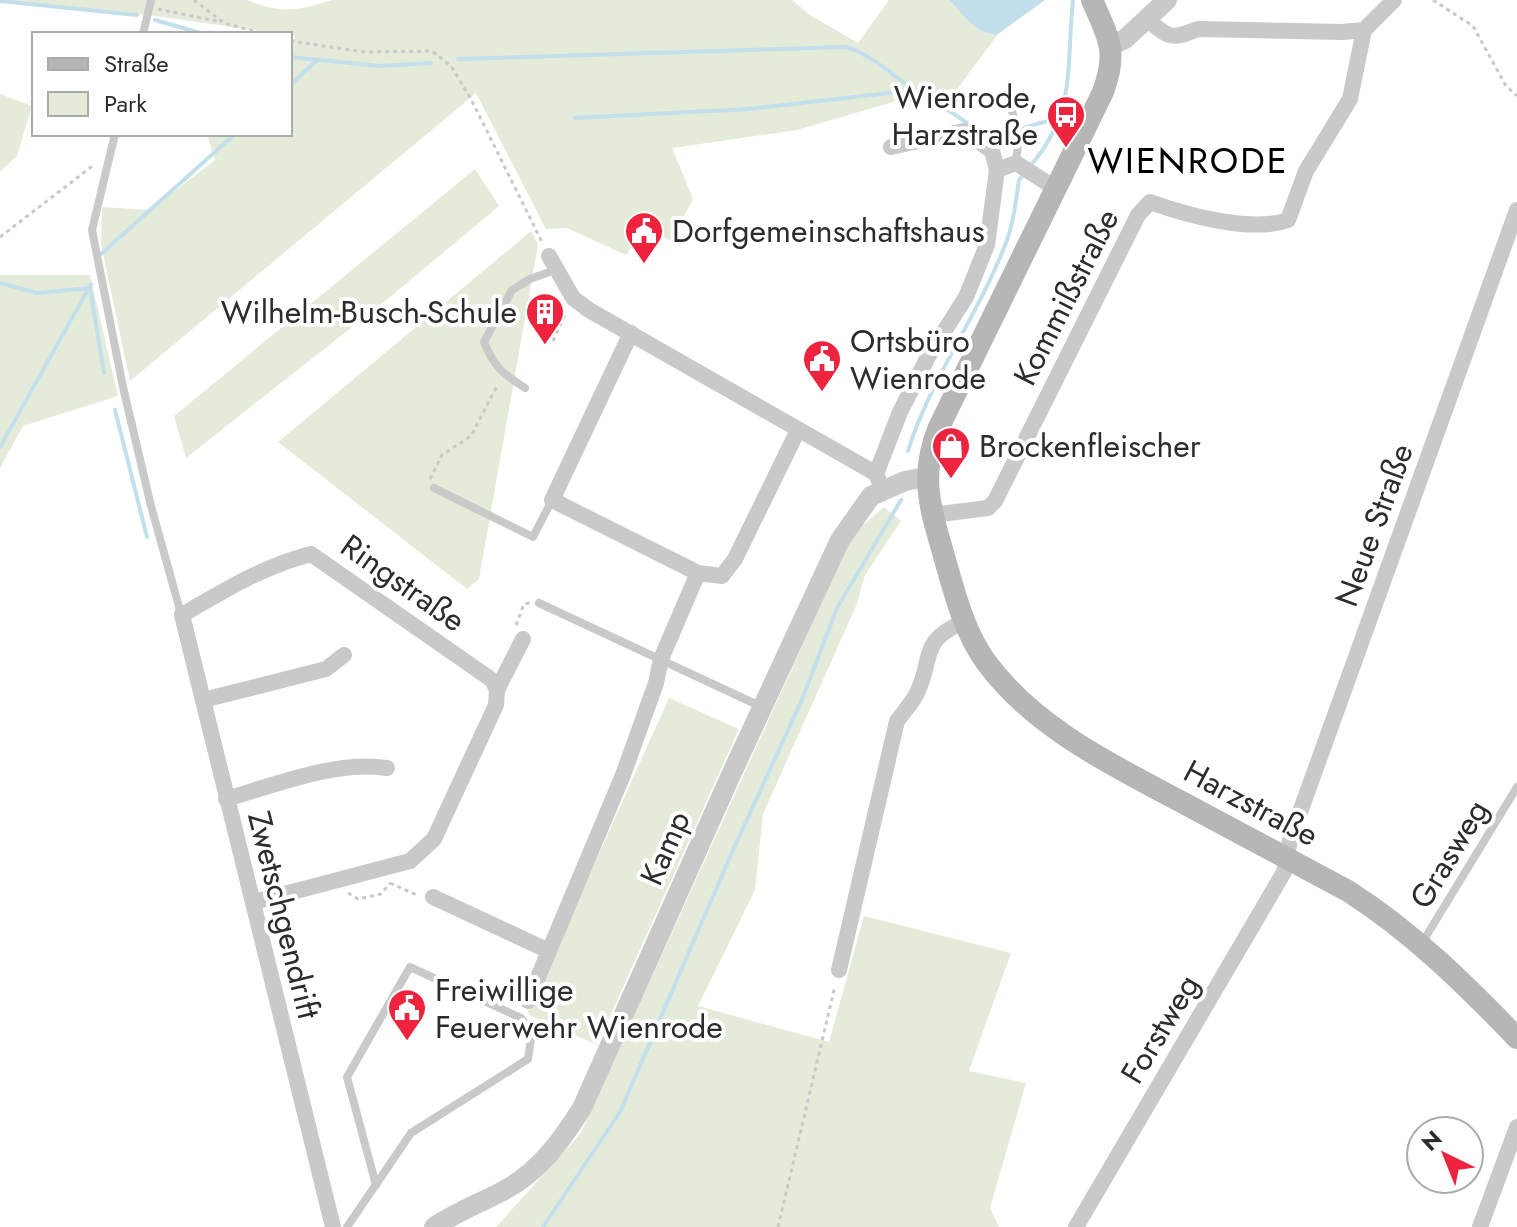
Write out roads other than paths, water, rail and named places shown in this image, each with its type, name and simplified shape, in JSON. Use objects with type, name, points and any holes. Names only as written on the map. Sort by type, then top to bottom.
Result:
[{"type":"main road","points":[[1092,0],[1111,45]]},
{"type":"main road","name":"Harzstraße","points":[[1111,45],[1112,69],[1103,92],[1046,182],[928,457],[927,496],[965,621],[984,659],[1001,681],[1071,739],[1109,763],[1366,902],[1421,943],[1517,1038]]},
{"type":"street","points":[[1111,45],[1125,39],[1167,0]]},
{"type":"street","points":[[1147,19],[1165,34],[1178,37],[1198,29],[1342,32],[1364,30],[1394,0]]},
{"type":"street","name":"Kommißstraße","points":[[932,515],[988,508],[995,501],[1138,215],[1150,202],[1190,217],[1272,226],[1288,220],[1306,171],[1350,99],[1364,30]]},
{"type":"street","points":[[879,482],[900,412],[929,355],[966,297],[987,245],[997,170],[992,151],[964,131],[891,147]]},
{"type":"street","points":[[997,170],[1018,164],[1046,182]]},
{"type":"street","name":"Neue Straße","points":[[1288,859],[1290,840],[1517,210]]},
{"type":"street","points":[[552,263],[573,298],[798,430],[879,482],[926,477]]},
{"type":"street","points":[[631,333],[552,500],[698,573],[722,576],[735,559],[798,430]]},
{"type":"street","name":"Kamp","points":[[434,1227],[523,1178],[544,1162],[582,1108],[840,540],[879,482]]},
{"type":"street","name":"Ringstraße","points":[[182,615],[258,573],[284,561],[311,554],[492,680],[497,690]]},
{"type":"street","name":"Kamp","points":[[528,1001],[623,775],[656,683],[661,659],[698,573]]},
{"type":"street","name":"Zwetschgendrift","points":[[182,615],[333,1227]]},
{"type":"street","points":[[839,970],[897,721],[916,695],[934,640],[965,621]]},
{"type":"street","points":[[254,902],[410,861],[422,853],[434,839],[496,705],[497,690],[523,639]]},
{"type":"street","points":[[203,700],[326,669],[344,655]]},
{"type":"street","points":[[226,799],[365,764],[387,768]]},
{"type":"street","name":"Forstweg","points":[[1076,1227],[1279,880],[1288,859]]},
{"type":"street","points":[[433,897],[549,951]]},
{"type":"street","points":[[1480,1227],[1517,1127]]},
{"type":"lane","points":[[144,32],[151,4]]},
{"type":"lane","points":[[1007,95],[1018,130],[1018,164]]},
{"type":"lane","points":[[114,136],[92,230],[97,267],[151,506],[182,615]]},
{"type":"lane","points":[[525,388],[503,374],[491,361],[484,342],[512,290],[552,263]]},
{"type":"lane","points":[[434,488],[533,537],[552,500]]},
{"type":"lane","points":[[539,603],[763,707]]},
{"type":"lane","name":"Grasweg","points":[[1421,943],[1517,787]]},
{"type":"lane","points":[[347,1227],[376,1185],[411,1133],[528,1059],[532,1032],[521,1018],[410,967],[347,1077],[376,1185]]},
{"type":"water","points":[[949,0],[1045,0],[998,34],[990,34],[977,28]]},
{"type":"waterway","points":[[1031,165],[1046,145],[1063,106],[1073,0]]},
{"type":"waterway","points":[[0,1],[137,15]]},
{"type":"waterway","points":[[155,20],[197,32]]},
{"type":"waterway","points":[[458,59],[846,47],[874,60],[974,129]]},
{"type":"waterway","points":[[292,57],[380,66],[431,63]]},
{"type":"waterway","points":[[292,83],[317,60]]},
{"type":"waterway","points":[[575,118],[749,109],[915,90]]},
{"type":"waterway","points":[[984,137],[986,139],[1061,117]]},
{"type":"waterway","points":[[101,254],[233,136]]},
{"type":"waterway","points":[[908,451],[929,397],[996,267],[1009,233],[1019,180],[1023,175]]},
{"type":"waterway","points":[[0,283],[37,293],[90,288],[104,373]]},
{"type":"waterway","points":[[0,447],[91,284]]},
{"type":"waterway","points":[[115,410],[147,537]]},
{"type":"waterway","points":[[543,1227],[620,1112],[733,850],[801,702],[837,608],[901,500]]},
{"type":"place","name":"Wienrode, Harzstraße","points":[[1066,149]]},
{"type":"place","name":"Dorfgemeinschaftshaus","points":[[644,265]]},
{"type":"place","name":"Wilhelm-Busch-Schule","points":[[545,346]]},
{"type":"place","name":"Ortsbüro Wienrode","points":[[822,393]]},
{"type":"place","name":"Brockenfleischer","points":[[951,480]]},
{"type":"place","name":"Freiwillige Feuerwehr Wienrode","points":[[407,1042]]},
{"type":"district","name":"WIENRODE","points":[[1188,160]]}]
